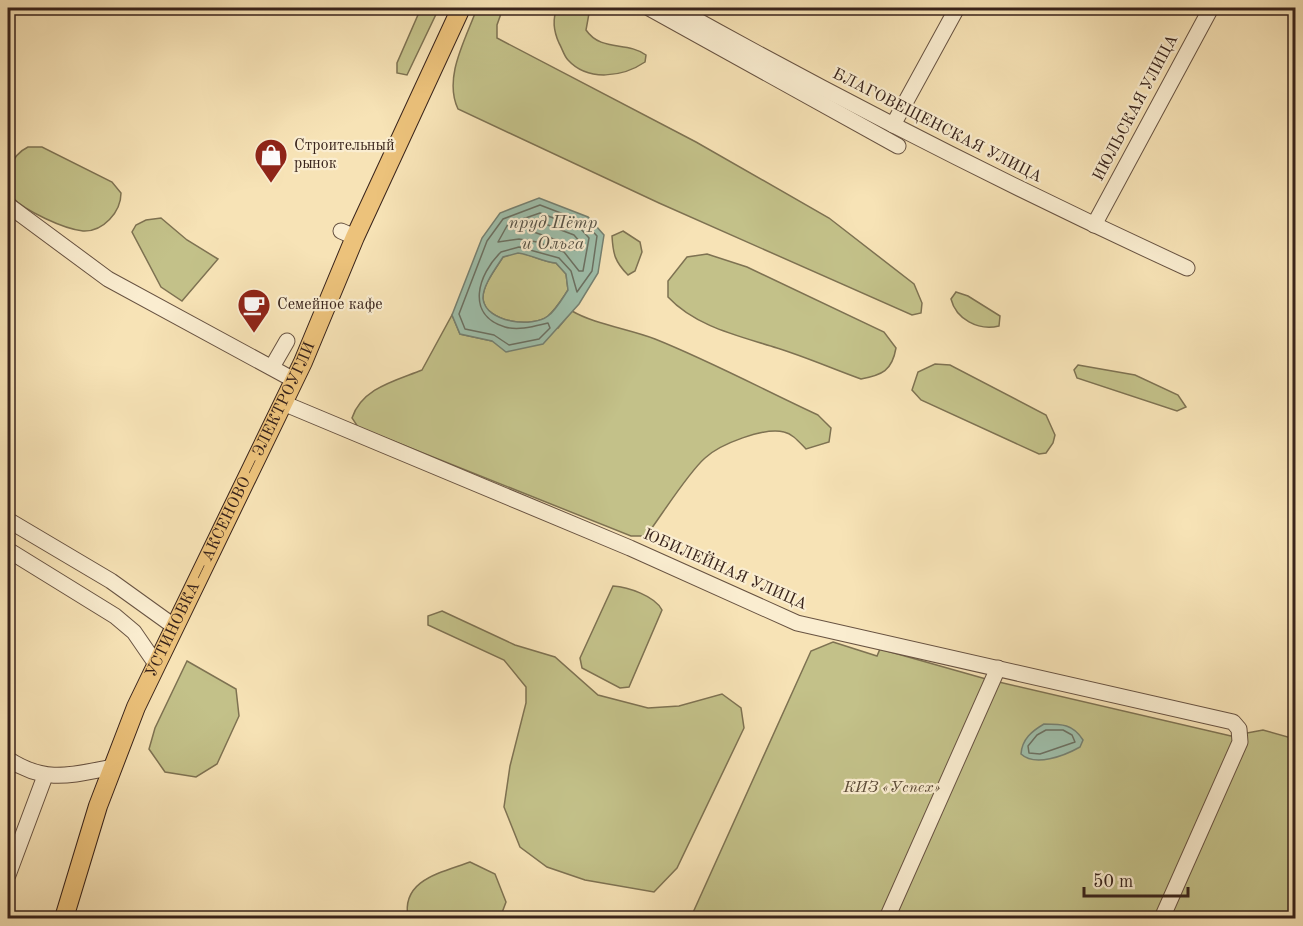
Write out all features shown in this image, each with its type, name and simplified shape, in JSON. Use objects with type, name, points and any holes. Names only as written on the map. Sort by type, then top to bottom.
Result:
[{"type":"main road","name":"УСТИНОВКА — АКСЕНОВО — ЭЛЕКТРОУГЛИ","points":[[64,918],[98,806],[120,758],[156,664],[183,619],[244,499],[294,380],[348,234],[461,8]]},
{"type":"street","points":[[649,8],[898,146]]},
{"type":"street","name":"БЛАГОВЕЩЕНСКАЯ УЛИЦА","points":[[675,8],[699,13],[893,125],[1094,225],[1187,268]]},
{"type":"street","points":[[893,125],[957,8]]},
{"type":"street","name":"ИЮЛЬСКАЯ УЛИЦА","points":[[1094,225],[1211,8]]},
{"type":"street","points":[[8,205],[108,279],[294,380]]},
{"type":"street","points":[[272,367],[287,341]]},
{"type":"street","name":"ЮБИЛЕЙНАЯ УЛИЦА","points":[[284,403],[630,548],[797,623],[1233,722],[1239,729],[1240,742],[1162,918]]},
{"type":"street","points":[[8,520],[111,581],[183,619]]},
{"type":"street","points":[[8,550],[115,616],[134,632],[156,664]]},
{"type":"street","points":[[887,918],[998,669]]},
{"type":"street","points":[[8,759],[25,771],[61,777],[120,758]]},
{"type":"street","points":[[8,875],[45,776]]},
{"type":"green space","points":[[421,8],[439,8],[407,75],[397,73],[397,63]]},
{"type":"green space","points":[[477,8],[503,8],[497,25],[497,38],[696,142],[829,218],[914,284],[922,303],[921,313],[912,315],[659,203],[458,109],[454,97],[455,71],[462,45]]},
{"type":"green space","points":[[557,8],[590,8],[586,30],[592,37],[607,44],[639,51],[646,55],[645,62],[626,71],[606,75],[585,72],[576,67],[565,56],[556,35],[554,21]]},
{"type":"green space","points":[[28,147],[42,147],[112,182],[121,193],[118,207],[110,219],[97,228],[75,230],[45,218],[12,197],[7,184],[9,169],[17,156]]},
{"type":"green space","points":[[161,218],[187,240],[218,259],[182,301],[161,287],[132,232],[136,225],[146,220]]},
{"type":"green space","points":[[623,231],[640,242],[642,252],[635,271],[628,275],[617,262],[612,242],[612,236]]},
{"type":"green space","points":[[518,252],[556,263],[566,274],[568,290],[554,310],[541,320],[522,322],[501,318],[486,307],[483,299],[487,283],[503,257]]},
{"type":"green space","points":[[707,254],[747,267],[884,332],[896,348],[889,367],[875,376],[861,379],[719,329],[692,316],[668,297],[668,281],[687,257]]},
{"type":"green space","points":[[956,292],[968,296],[1000,316],[999,326],[983,327],[963,318],[951,299]]},
{"type":"green space","points":[[572,311],[581,316],[645,335],[676,348],[818,415],[831,428],[829,442],[806,449],[790,435],[775,431],[754,434],[731,442],[712,453],[698,465],[646,536],[631,536],[358,427],[352,418],[363,399],[371,393],[391,382],[422,370],[452,315],[460,334],[492,341],[558,328]]},
{"type":"green space","points":[[935,364],[950,365],[1046,415],[1055,435],[1046,453],[1039,454],[921,400],[912,390],[918,372]]},
{"type":"green space","points":[[1078,365],[1135,375],[1178,395],[1186,407],[1177,411],[1077,378],[1074,370]]},
{"type":"green space","points":[[613,586],[641,593],[654,600],[662,610],[629,687],[620,688],[582,668],[580,658]]},
{"type":"green space","points":[[442,611],[515,645],[555,657],[598,695],[648,708],[679,706],[722,694],[741,708],[744,728],[677,868],[654,892],[585,880],[547,867],[520,847],[504,807],[510,766],[526,703],[526,687],[504,660],[428,625],[428,616]]},
{"type":"green space","name":"КИЗ «Успех»","points":[[833,642],[877,656],[880,649],[986,679],[1231,736],[1263,730],[1295,739],[1295,918],[691,917],[811,651]]},
{"type":"green space","points":[[187,661],[236,689],[239,716],[217,764],[196,777],[165,772],[149,749],[155,728]]},
{"type":"green space","points":[[470,862],[495,874],[506,902],[500,918],[408,918],[407,905],[417,886],[435,875]]},
{"type":"water","name":"пруд Пётр и Ольга","points":[[539,198],[588,217],[604,235],[598,273],[579,304],[543,344],[506,352],[492,341],[460,334],[452,315],[482,238],[500,213]],"holes":[[[523,254],[556,263],[566,274],[568,290],[559,304],[548,316],[532,322],[501,318],[486,307],[483,299],[487,283],[503,257]]]},
{"type":"water","points":[[1044,724],[1071,728],[1083,740],[1080,747],[1050,759],[1027,758],[1021,754],[1023,744],[1028,736]]},
{"type":"place","name":"Строительный рынок","points":[[271,184]]},
{"type":"place","name":"Семейное кафе","points":[[254,334]]}]
